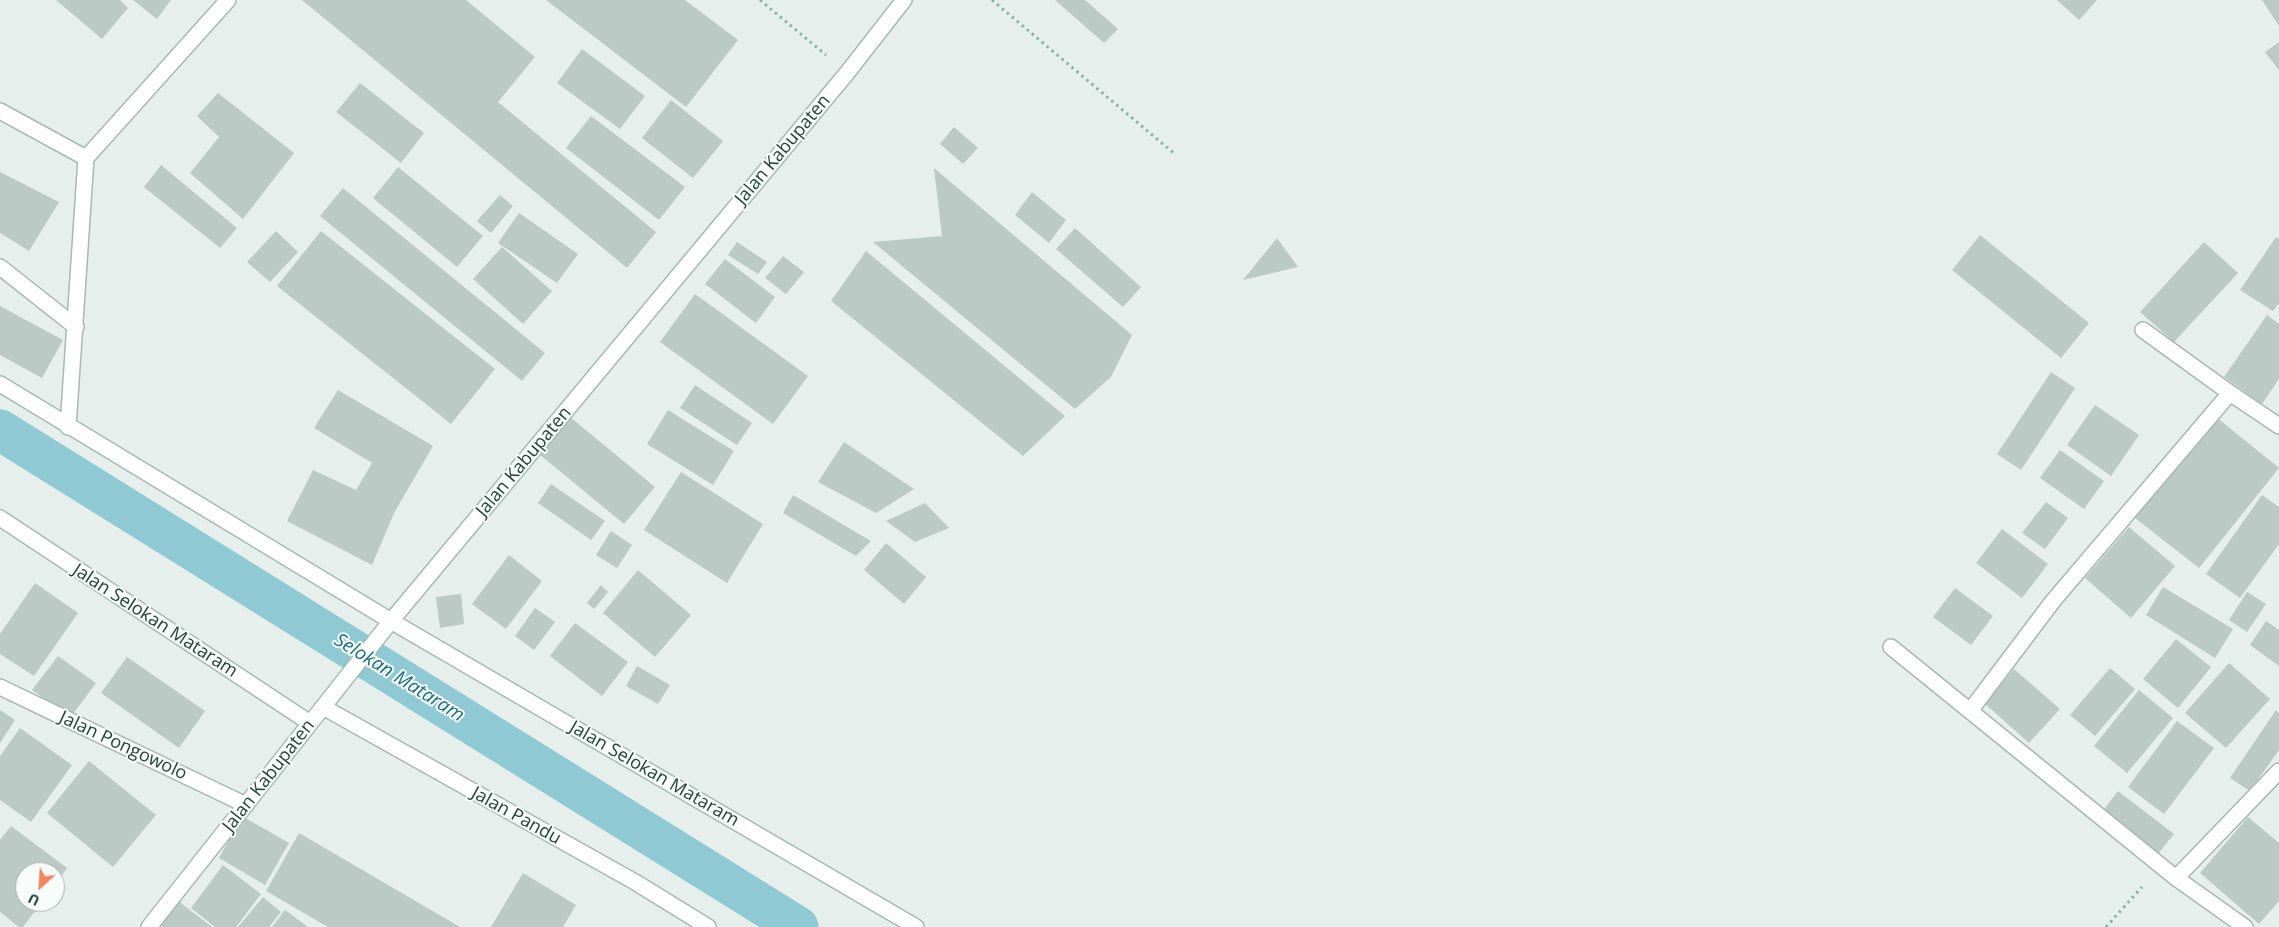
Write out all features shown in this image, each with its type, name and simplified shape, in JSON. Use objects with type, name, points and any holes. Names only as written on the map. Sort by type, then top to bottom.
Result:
[{"type":"street","points":[[68,427],[86,158],[228,0]]},
{"type":"street","name":"Jalan Kabupaten","points":[[149,927],[387,627],[847,73],[904,0]]},
{"type":"street","points":[[0,111],[86,158]]},
{"type":"street","points":[[0,267],[76,327]]},
{"type":"street","points":[[2143,330],[2279,426]]},
{"type":"street","name":"Jalan Selokan Mataram","points":[[0,384],[387,627],[916,927]]},
{"type":"street","points":[[1970,710],[2053,601],[2230,393]]},
{"type":"street","name":"Jalan Selokan Mataram","points":[[0,518],[310,723]]},
{"type":"street","points":[[1891,647],[2176,878],[2244,927]]},
{"type":"street","name":"Jalan Pongowolo","points":[[0,687],[246,805]]},
{"type":"street","name":"Jalan Pandu","points":[[324,705],[635,882],[708,927]]},
{"type":"street","points":[[2176,878],[2279,772]]},
{"type":"path","points":[[760,0],[847,73]]},
{"type":"path","points":[[992,0],[1176,155]]},
{"type":"path","points":[[2106,927],[2161,866]]},
{"type":"building","points":[[56,0],[120,0],[128,8],[102,39]]},
{"type":"building","points":[[133,0],[171,0],[157,19]]},
{"type":"building","points":[[302,0],[466,0],[535,57],[498,102],[656,232],[627,268]]},
{"type":"building","points":[[546,0],[685,0],[738,40],[686,107]]},
{"type":"building","points":[[1055,0],[1085,0],[1118,29],[1104,43]]},
{"type":"building","points":[[2057,0],[2097,0],[2079,20]]},
{"type":"building","points":[[2262,0],[2279,0],[2279,26]]},
{"type":"building","points":[[2279,42],[2279,70],[2265,52]]},
{"type":"building","points":[[582,49],[645,96],[620,129],[557,83]]},
{"type":"building","points":[[360,83],[424,133],[401,163],[336,112]]},
{"type":"building","points":[[218,93],[294,153],[243,219],[190,173],[219,137],[197,116]]},
{"type":"building","points":[[671,100],[723,141],[693,178],[642,138]]},
{"type":"building","points":[[591,116],[685,187],[659,220],[566,148]]},
{"type":"building","points":[[954,127],[978,148],[963,164],[940,144]]},
{"type":"building","points":[[161,165],[237,228],[220,248],[144,187]]},
{"type":"building","points":[[398,167],[483,236],[457,267],[373,198]]},
{"type":"building","points":[[934,168],[1132,335],[1111,377],[1075,409],[873,242],[942,236]]},
{"type":"building","points":[[0,172],[59,202],[29,251],[0,233]]},
{"type":"building","points":[[343,188],[545,353],[522,381],[320,216]]},
{"type":"building","points":[[1032,192],[1066,220],[1049,243],[1015,215]]},
{"type":"building","points":[[500,195],[513,206],[491,233],[477,221]]},
{"type":"building","points":[[519,213],[578,254],[557,283],[498,243]]},
{"type":"building","points":[[1075,228],[1141,287],[1123,307],[1056,249]]},
{"type":"building","points":[[276,231],[298,252],[270,282],[247,262]]},
{"type":"building","points":[[321,231],[495,369],[451,424],[277,286]]},
{"type":"building","points":[[1980,235],[2089,323],[2061,358],[1952,270]]},
{"type":"building","points":[[2276,237],[2279,239],[2279,303],[2273,311],[2240,290]]},
{"type":"building","points":[[1277,238],[1298,267],[1243,280]]},
{"type":"building","points":[[737,242],[767,262],[758,274],[728,255]]},
{"type":"building","points":[[2204,242],[2238,273],[2174,342],[2140,312]]},
{"type":"building","points":[[502,247],[552,291],[523,324],[473,279]]},
{"type":"building","points":[[866,251],[1065,416],[1023,456],[831,301]]},
{"type":"building","points":[[783,256],[804,272],[786,294],[765,278]]},
{"type":"building","points":[[725,259],[775,297],[756,323],[705,284]]},
{"type":"building","points":[[695,294],[808,376],[773,424],[660,342]]},
{"type":"building","points":[[0,306],[63,340],[42,378],[0,355]]},
{"type":"building","points":[[2267,315],[2279,324],[2279,379],[2262,404],[2224,377]]},
{"type":"building","points":[[2051,372],[2075,388],[2021,470],[1997,454]]},
{"type":"building","points":[[695,385],[752,423],[737,445],[680,408]]},
{"type":"building","points":[[338,390],[433,446],[394,513],[372,565],[287,521],[313,470],[356,490],[372,463],[314,428]]},
{"type":"building","points":[[2095,405],[2139,435],[2111,476],[2067,445]]},
{"type":"building","points":[[668,410],[734,451],[713,485],[647,444]]},
{"type":"building","points":[[570,417],[655,487],[624,524],[539,454]]},
{"type":"building","points":[[2216,417],[2279,468],[2199,568],[2135,518]]},
{"type":"building","points":[[844,442],[914,489],[876,513],[818,482]]},
{"type":"building","points":[[2060,450],[2104,481],[2084,509],[2040,478]]},
{"type":"building","points":[[681,472],[763,524],[727,583],[644,530]]},
{"type":"building","points":[[551,484],[605,521],[591,540],[538,503]]},
{"type":"building","points":[[793,495],[871,541],[856,556],[783,513]]},
{"type":"building","points":[[2262,495],[2279,507],[2279,544],[2240,598],[2206,574]]},
{"type":"building","points":[[2046,502],[2068,518],[2045,549],[2022,533]]},
{"type":"building","points":[[925,503],[949,528],[915,542],[886,521]]},
{"type":"building","points":[[2129,527],[2175,566],[2131,618],[2085,578]]},
{"type":"building","points":[[2002,529],[2048,564],[2022,598],[1976,563]]},
{"type":"building","points":[[611,531],[632,545],[617,568],[596,555]]},
{"type":"building","points":[[886,543],[926,577],[904,604],[864,570]]},
{"type":"building","points":[[509,555],[542,581],[506,629],[472,604]]},
{"type":"building","points":[[638,570],[691,615],[655,657],[603,613]]},
{"type":"building","points":[[35,583],[78,613],[34,676],[0,654],[0,634]]},
{"type":"building","points":[[601,585],[608,592],[594,609],[587,603]]},
{"type":"building","points":[[2163,587],[2233,629],[2215,658],[2146,615]]},
{"type":"building","points":[[1955,588],[1993,616],[1971,645],[1933,617]]},
{"type":"building","points":[[2247,592],[2266,604],[2247,632],[2229,620]]},
{"type":"building","points":[[461,594],[464,624],[440,628],[436,597]]},
{"type":"building","points":[[535,608],[555,622],[534,650],[515,636]]},
{"type":"building","points":[[2266,621],[2279,630],[2279,666],[2250,645]]},
{"type":"building","points":[[575,623],[628,662],[602,696],[550,656]]},
{"type":"building","points":[[2176,639],[2211,667],[2178,708],[2143,679]]},
{"type":"building","points":[[58,656],[96,683],[70,718],[32,690]]},
{"type":"building","points":[[127,657],[205,711],[179,748],[101,693]]},
{"type":"building","points":[[2229,663],[2270,699],[2226,748],[2185,713]]},
{"type":"building","points":[[637,666],[670,685],[658,704],[626,686]]},
{"type":"building","points":[[2110,668],[2135,689],[2095,736],[2070,715]]},
{"type":"building","points":[[2014,669],[2060,709],[2029,743],[1984,703]]},
{"type":"building","points":[[2139,690],[2173,718],[2127,773],[2094,746]]},
{"type":"building","points":[[0,710],[15,720],[0,743]]},
{"type":"building","points":[[2276,710],[2279,713],[2279,750],[2250,791],[2230,778]]},
{"type":"building","points":[[2177,721],[2214,748],[2164,814],[2128,787]]},
{"type":"building","points":[[20,728],[72,765],[31,822],[0,800],[0,756]]},
{"type":"building","points":[[89,761],[156,815],[113,867],[47,813]]},
{"type":"building","points":[[2118,791],[2174,834],[2157,855],[2102,812]]},
{"type":"building","points":[[242,816],[289,843],[265,885],[219,858]]},
{"type":"building","points":[[2248,817],[2279,843],[2279,901],[2259,924],[2200,873]]},
{"type":"building","points":[[11,826],[59,862],[15,862],[15,912],[34,912],[23,927],[19,927],[0,912],[0,840]]},
{"type":"building","points":[[299,833],[460,927],[328,927],[266,891]]},
{"type":"building","points":[[223,865],[261,894],[236,927],[215,927],[191,908]]},
{"type":"building","points":[[523,873],[576,905],[563,927],[491,927]]},
{"type":"building","points":[[263,897],[281,912],[269,927],[238,927]]},
{"type":"building","points":[[177,900],[212,927],[163,927],[158,923]]},
{"type":"building","points":[[285,910],[308,927],[272,927]]},
{"type":"waterway","name":"Selokan Mataram","points":[[0,430],[798,927]]}]
